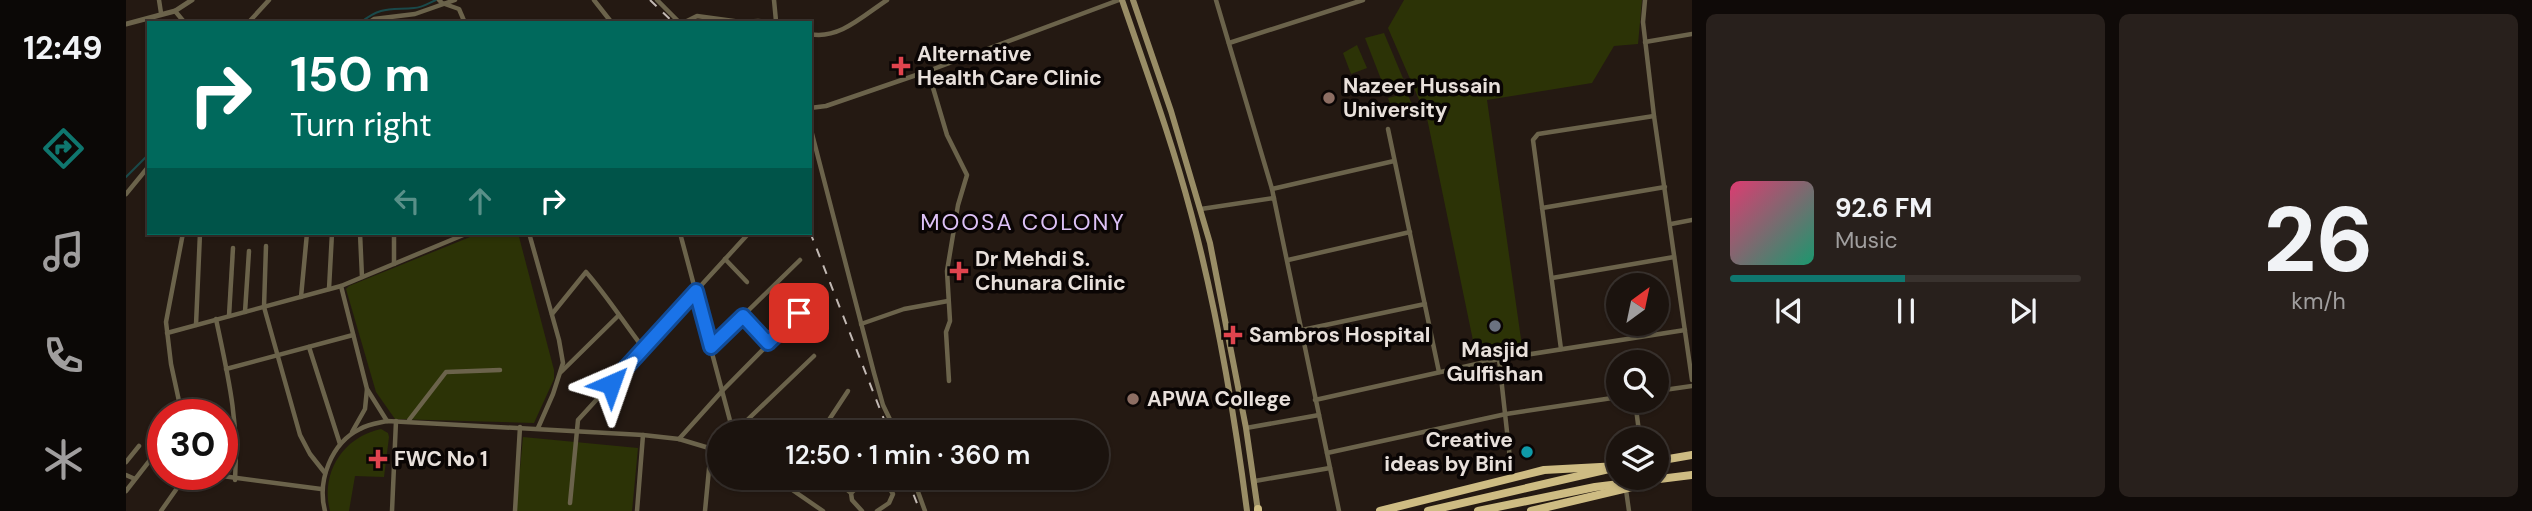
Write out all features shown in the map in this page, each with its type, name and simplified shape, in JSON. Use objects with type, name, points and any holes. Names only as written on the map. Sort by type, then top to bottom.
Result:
[{"type":"highway","points":[[1669,459],[1692,455]]},
{"type":"highway","points":[[1380,511],[1544,470],[1606,466]]},
{"type":"highway","points":[[1428,511],[1606,469]]},
{"type":"highway","points":[[1669,478],[1692,475]]},
{"type":"highway","points":[[1478,511],[1606,486]]},
{"type":"highway","points":[[1531,511],[1626,490]]},
{"type":"main road","points":[[1120,0],[1161,115],[1191,213],[1223,360],[1247,511]]},
{"type":"main road","points":[[1133,0],[1171,111],[1210,243],[1246,428],[1258,510]]},
{"type":"street","points":[[159,0],[161,13]]},
{"type":"street","points":[[126,24],[175,11],[192,0]]},
{"type":"street","points":[[250,21],[269,0]]},
{"type":"street","points":[[371,21],[415,14],[456,0]]},
{"type":"street","points":[[594,0],[610,21]]},
{"type":"street","points":[[657,0],[679,21]]},
{"type":"street","points":[[774,0],[777,21]]},
{"type":"street","points":[[812,34],[822,36],[838,33],[887,0]]},
{"type":"street","points":[[812,108],[825,106],[928,71],[1120,0]]},
{"type":"street","points":[[1216,0],[1272,189],[1339,511]]},
{"type":"street","points":[[1229,43],[1363,0]]},
{"type":"street","points":[[1645,0],[1643,22],[1654,116],[1692,383],[1669,388]]},
{"type":"street","points":[[440,2],[461,11],[464,21]]},
{"type":"street","points":[[175,11],[183,21]]},
{"type":"street","points":[[686,21],[697,16],[734,21]]},
{"type":"street","points":[[1645,42],[1692,34]]},
{"type":"street","points":[[928,71],[947,135],[967,175],[958,205],[947,271],[949,382]]},
{"type":"street","points":[[1562,349],[1533,140],[1535,136],[1654,116]]},
{"type":"street","points":[[1388,129],[1439,372]]},
{"type":"street","points":[[812,134],[883,405],[890,420]]},
{"type":"street","points":[[1272,189],[1394,161]]},
{"type":"street","points":[[126,194],[147,168]]},
{"type":"street","points":[[1542,208],[1665,187]]},
{"type":"street","points":[[1201,209],[1274,198]]},
{"type":"street","points":[[1671,224],[1692,220]]},
{"type":"street","points":[[1288,260],[1410,232]]},
{"type":"street","points":[[179,399],[166,322],[183,235]]},
{"type":"street","points":[[196,325],[200,235]]},
{"type":"street","points":[[301,297],[309,235]]},
{"type":"street","points":[[329,289],[332,235]]},
{"type":"street","points":[[360,235],[362,277]]},
{"type":"street","points":[[394,235],[394,264]]},
{"type":"street","points":[[167,333],[341,286],[463,235]]},
{"type":"street","points":[[530,235],[562,352],[560,373],[538,428]]},
{"type":"street","points":[[681,235],[730,420]]},
{"type":"street","points":[[570,503],[578,420],[748,235]]},
{"type":"street","points":[[266,246],[264,307],[300,435],[310,454],[326,474]]},
{"type":"street","points":[[229,316],[233,248]]},
{"type":"street","points":[[245,312],[249,251]]},
{"type":"street","points":[[1552,278],[1674,257]]},
{"type":"street","points":[[725,259],[747,282]]},
{"type":"street","points":[[711,347],[800,260]]},
{"type":"street","points":[[551,314],[586,272],[606,295],[618,316],[644,349]]},
{"type":"street","points":[[341,286],[367,389],[387,421]]},
{"type":"street","points":[[679,439],[768,343],[814,298]]},
{"type":"street","points":[[861,324],[904,309],[948,301]]},
{"type":"street","points":[[1302,330],[1425,304]]},
{"type":"street","points":[[560,373],[618,316]]},
{"type":"street","points":[[743,316],[768,343]]},
{"type":"street","points":[[216,319],[232,399]]},
{"type":"street","points":[[1315,400],[1499,359],[1685,330]]},
{"type":"street","points":[[226,369],[353,335]]},
{"type":"street","points":[[310,347],[341,444]]},
{"type":"street","points":[[747,420],[814,356]]},
{"type":"street","points":[[1499,359],[1513,477]]},
{"type":"street","points":[[408,421],[446,372],[499,370]]},
{"type":"street","points":[[325,511],[321,489],[326,474],[333,454],[349,436],[365,409],[367,389]]},
{"type":"street","points":[[829,420],[848,391]]},
{"type":"street","points":[[1328,453],[1506,414],[1606,399]]},
{"type":"street","points":[[1246,428],[1319,415]]},
{"type":"street","points":[[349,436],[369,425],[387,421],[408,421],[643,435],[679,439],[707,447]]},
{"type":"street","points":[[392,511],[396,421]]},
{"type":"street","points":[[514,511],[520,427]]},
{"type":"street","points":[[637,511],[643,435]]},
{"type":"street","points":[[126,462],[139,446]]},
{"type":"street","points":[[126,491],[147,464]]},
{"type":"street","points":[[1255,481],[1330,468]]},
{"type":"street","points":[[126,475],[135,479]]},
{"type":"street","points":[[238,480],[321,489]]},
{"type":"street","points":[[161,511],[176,490]]},
{"type":"street","points":[[705,511],[707,490]]},
{"type":"street","points":[[793,490],[823,511]]},
{"type":"street","points":[[847,490],[862,511]]},
{"type":"street","points":[[851,493],[854,490]]},
{"type":"street","points":[[877,511],[889,503],[893,494],[890,490]]},
{"type":"street","points":[[917,490],[925,511]]},
{"type":"street","points":[[1626,490],[1629,511]]},
{"type":"street","points":[[168,502],[169,511]]},
{"type":"green space","points":[[1404,0],[1642,0],[1638,44],[1614,46],[1592,83],[1487,100],[1522,346],[1476,355],[1427,118],[1388,28]]},
{"type":"green space","points":[[1384,33],[1405,83],[1384,87],[1365,38]]},
{"type":"green space","points":[[1357,45],[1367,68],[1351,74],[1343,53]]},
{"type":"green space","points":[[1407,93],[1415,111],[1394,114],[1388,98]]},
{"type":"green space","points":[[475,235],[519,235],[554,370],[554,379],[534,423],[395,419],[376,392],[346,289]]},
{"type":"green space","points":[[381,429],[388,433],[389,437],[384,477],[355,476],[349,511],[330,511],[328,483],[338,459],[356,440]]},
{"type":"green space","points":[[523,437],[638,448],[632,511],[516,511]]},
{"type":"waterway","points":[[363,21],[380,11],[417,8],[436,0]]},
{"type":"waterway","points":[[126,177],[147,156]]},
{"type":"railway","points":[[650,0],[672,21]]},
{"type":"railway","points":[[811,235],[884,420]]},
{"type":"railway","points":[[912,490],[920,511]]},
{"type":"place","name":"Alternative Health Care Clinic","points":[[901,66]]},
{"type":"place","name":"Nazeer Hussain University","points":[[1329,98]]},
{"type":"place","name":"Dr Mehdi S. Chunara Clinic","points":[[959,271]]},
{"type":"place","name":"Masjid Gulfishan","points":[[1495,326]]},
{"type":"place","name":"Sambros Hospital","points":[[1233,335]]},
{"type":"place","name":"APWA College","points":[[1133,399]]},
{"type":"place","name":"Creative ideas by Bini","points":[[1527,452]]},
{"type":"place","name":"FWC No 1","points":[[378,459]]},
{"type":"district","name":"MOOSA COLONY","points":[[1023,222]]},
{"type":"route","points":[[611,384],[696,291],[711,347],[743,316],[768,343],[799,313]]}]
